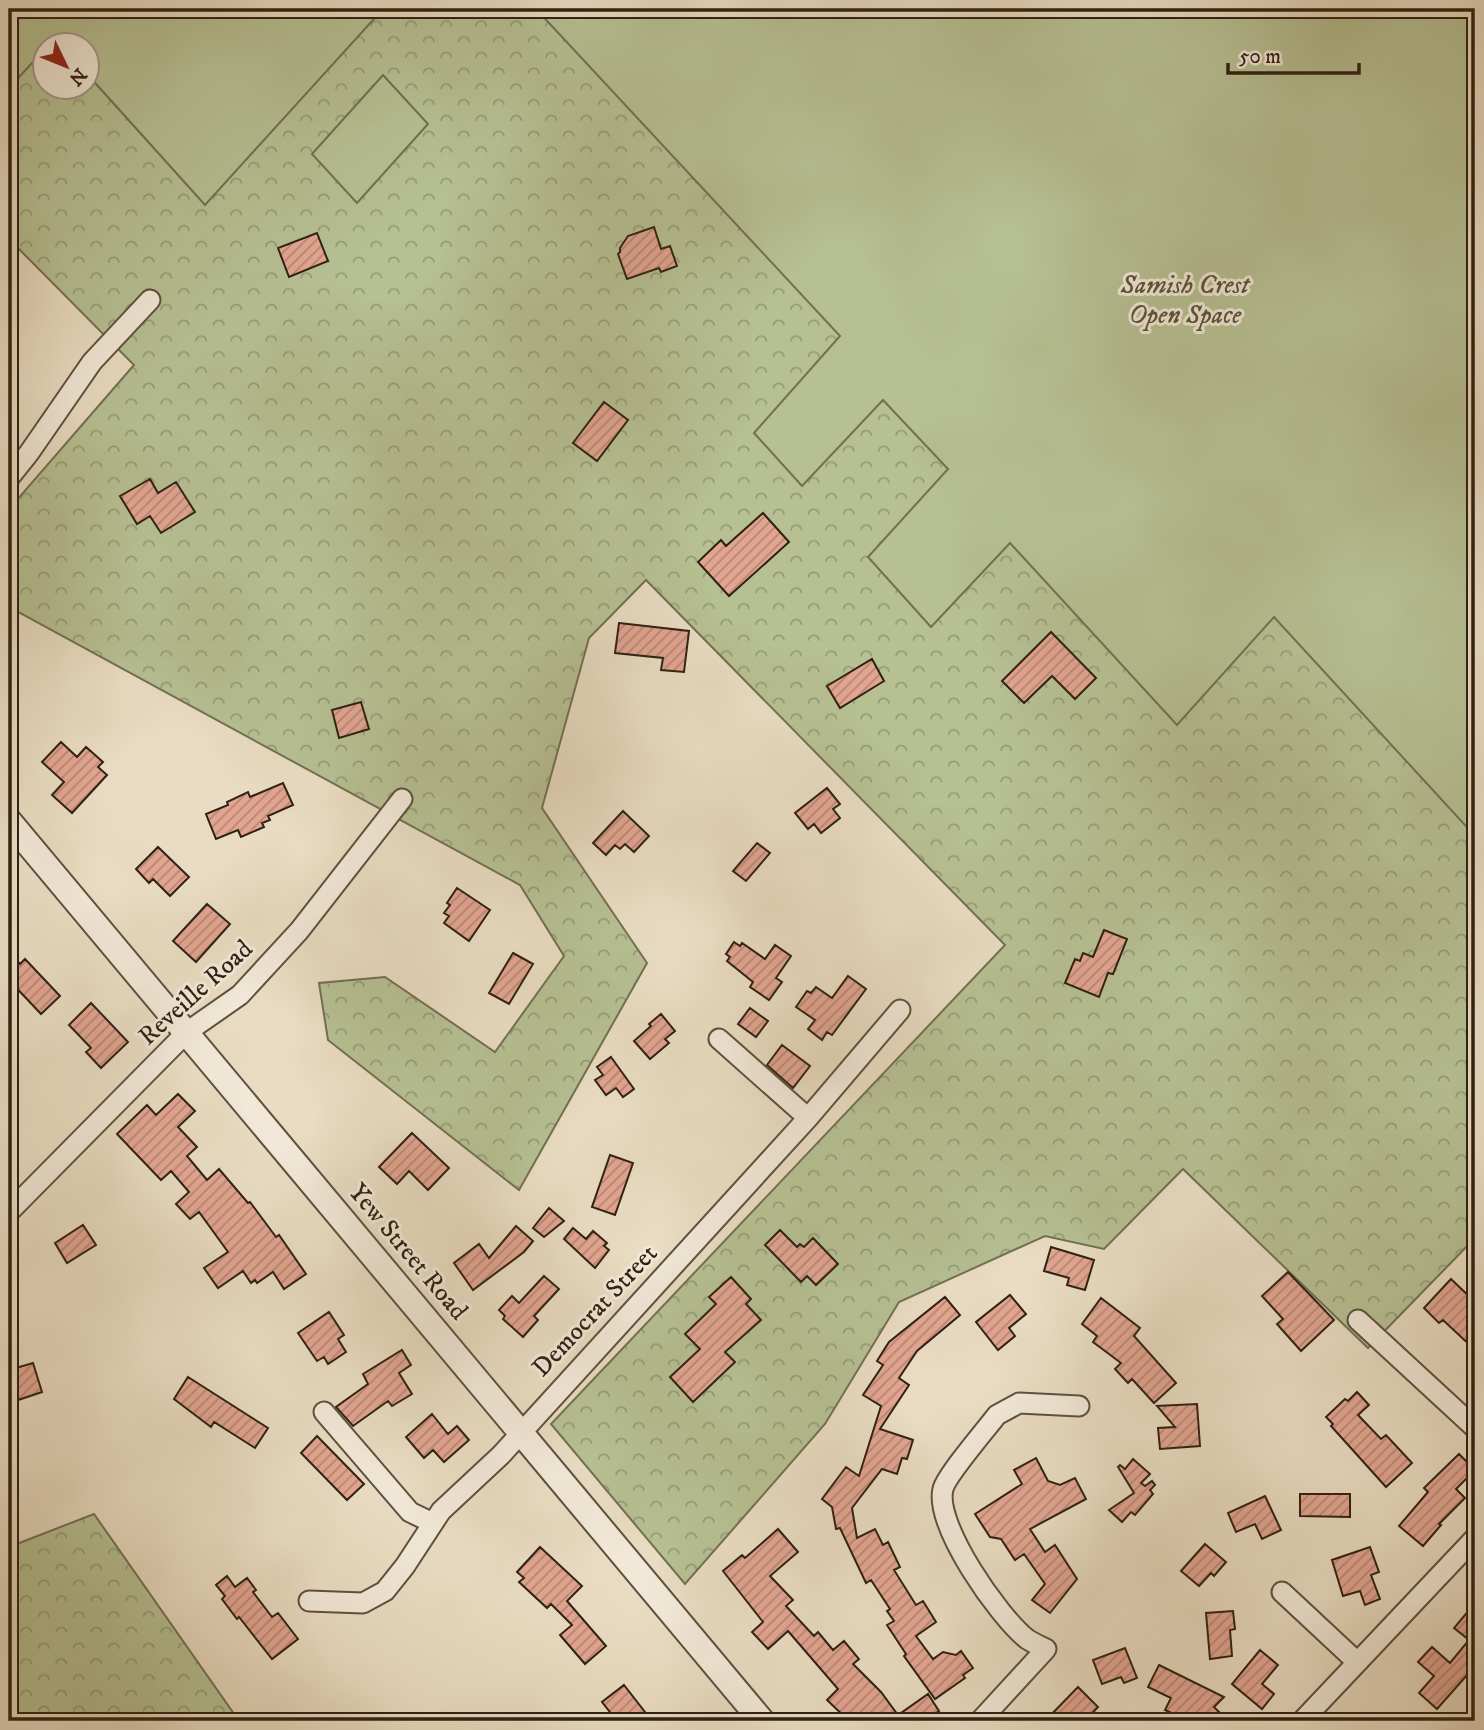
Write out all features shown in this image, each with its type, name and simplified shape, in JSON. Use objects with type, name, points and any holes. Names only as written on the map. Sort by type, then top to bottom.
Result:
[{"type":"street","points":[[9,478],[92,362],[150,300]]},
{"type":"street","name":"Reveille Road","points":[[9,1212],[187,1032],[240,995],[299,931],[402,799]]},
{"type":"street","name":"Yew Street Road","points":[[9,821],[762,1721]]},
{"type":"street","name":"Democrat Street","points":[[309,1601],[363,1603],[385,1591],[441,1511],[501,1455],[808,1118],[900,1010]]},
{"type":"street","points":[[719,1039],[808,1118]]},
{"type":"street","points":[[1357,1320],[1475,1428]]},
{"type":"street","points":[[980,1721],[1046,1649],[1027,1638],[1007,1617],[966,1560],[941,1508],[943,1486],[997,1415],[1006,1408],[1019,1402],[1079,1406]]},
{"type":"street","points":[[324,1412],[410,1512],[433,1522]]},
{"type":"street","points":[[1302,1721],[1475,1538]]},
{"type":"street","points":[[1282,1592],[1357,1662]]},
{"type":"green space","points":[[9,9],[1475,9],[1475,1238],[1368,1348],[1183,1169],[1104,1249],[1045,1236],[899,1302],[825,1424],[685,1584],[551,1424],[1005,945],[646,580],[589,638],[542,808],[647,963],[519,1190],[328,1040],[319,983],[385,977],[495,1052],[564,956],[520,885],[9,607],[9,509],[134,365],[9,239]]},
{"type":"green space","points":[[9,9],[383,9],[205,205],[102,91],[102,32],[32,32],[32,63],[9,88]]},
{"type":"green space","name":"Samish Crest Open Space","points":[[536,9],[1475,9],[1475,836],[1274,617],[1177,725],[1010,543],[931,627],[868,557],[948,469],[883,400],[802,486],[754,433],[840,336]]},
{"type":"green space","points":[[383,75],[428,124],[357,203],[312,154]]},
{"type":"green space","points":[[94,1514],[239,1721],[9,1721],[9,1547]]},
{"type":"building","points":[[654,227],[661,249],[670,246],[677,266],[661,272],[659,268],[627,279],[618,254],[620,248],[628,236]]},
{"type":"building","points":[[317,233],[328,261],[289,277],[278,248]]},
{"type":"building","points":[[604,402],[628,420],[597,461],[573,443]]},
{"type":"building","points":[[150,479],[158,493],[176,482],[195,512],[161,533],[150,516],[137,524],[120,496]]},
{"type":"building","points":[[763,513],[789,542],[729,596],[698,562],[721,540],[726,546]]},
{"type":"building","points":[[619,623],[689,631],[684,672],[661,670],[663,658],[615,653]]},
{"type":"building","points":[[1051,632],[1096,678],[1075,699],[1052,676],[1024,703],[1002,681]]},
{"type":"building","points":[[872,659],[884,681],[840,708],[827,686]]},
{"type":"building","points":[[361,702],[369,729],[339,738],[332,710]]},
{"type":"building","points":[[61,742],[77,757],[86,747],[103,762],[98,767],[107,775],[72,813],[52,795],[64,782],[42,762]]},
{"type":"building","points":[[283,783],[293,805],[268,816],[270,820],[262,823],[264,827],[241,837],[238,830],[216,839],[206,814],[228,805],[227,802],[248,792],[250,797]]},
{"type":"building","points":[[827,788],[840,804],[833,809],[840,818],[821,833],[814,824],[808,829],[795,813]]},
{"type":"building","points":[[623,811],[649,836],[634,852],[625,844],[620,849],[615,845],[606,855],[593,843]]},
{"type":"building","points":[[757,843],[770,853],[746,881],[733,871]]},
{"type":"building","points":[[158,847],[189,877],[170,896],[153,879],[149,883],[136,869]]},
{"type":"building","points":[[457,888],[490,910],[469,941],[444,923],[449,916],[444,913],[450,905],[447,903]]},
{"type":"building","points":[[207,904],[230,924],[196,962],[173,941]]},
{"type":"building","points":[[1104,930],[1127,939],[1113,974],[1108,973],[1099,997],[1065,983],[1075,959],[1080,961],[1083,953],[1093,957]]},
{"type":"building","points":[[734,942],[740,946],[742,943],[765,959],[775,945],[791,956],[776,978],[782,982],[769,1000],[750,987],[753,982],[727,961],[730,957],[726,954]]},
{"type":"building","points":[[9,952],[20,964],[25,959],[60,996],[41,1014],[9,980]]},
{"type":"building","points":[[513,953],[533,964],[509,1004],[489,993]]},
{"type":"building","points":[[848,976],[866,989],[832,1035],[827,1032],[822,1040],[808,1029],[815,1020],[796,1007],[807,991],[811,993],[816,987],[832,998]]},
{"type":"building","points":[[91,1003],[128,1042],[101,1068],[86,1052],[91,1048],[69,1025]]},
{"type":"building","points":[[750,1008],[768,1021],[756,1037],[738,1024]]},
{"type":"building","points":[[661,1014],[675,1031],[665,1039],[669,1043],[650,1059],[634,1041]]},
{"type":"building","points":[[782,1045],[810,1066],[793,1088],[767,1065]]},
{"type":"building","points":[[611,1057],[634,1089],[623,1097],[616,1088],[606,1095],[595,1080],[603,1075],[597,1067]]},
{"type":"building","points":[[178,1094],[195,1111],[178,1127],[197,1147],[187,1156],[207,1180],[219,1169],[248,1203],[250,1202],[276,1237],[279,1235],[306,1274],[284,1289],[273,1272],[257,1283],[255,1280],[251,1283],[243,1271],[218,1288],[204,1268],[228,1252],[199,1212],[190,1219],[176,1204],[189,1192],[171,1171],[161,1180],[117,1134],[147,1105],[156,1115]]},
{"type":"building","points":[[412,1133],[449,1168],[428,1190],[409,1171],[397,1184],[379,1167]]},
{"type":"building","points":[[610,1155],[633,1163],[615,1215],[592,1207]]},
{"type":"building","points":[[549,1208],[564,1221],[544,1237],[533,1228]]},
{"type":"building","points":[[83,1225],[96,1245],[67,1263],[55,1243]]},
{"type":"building","points":[[516,1226],[533,1241],[524,1252],[473,1290],[454,1263],[479,1244],[489,1258]]},
{"type":"building","points":[[573,1228],[586,1239],[593,1231],[607,1243],[604,1246],[609,1250],[595,1268],[564,1239]]},
{"type":"building","points":[[780,1230],[797,1247],[800,1244],[804,1247],[813,1238],[838,1264],[816,1285],[807,1276],[801,1282],[765,1245]]},
{"type":"building","points":[[1051,1247],[1094,1260],[1085,1290],[1067,1285],[1069,1278],[1044,1271]]},
{"type":"building","points":[[1288,1272],[1334,1320],[1301,1351],[1277,1324],[1283,1319],[1262,1296]]},
{"type":"building","points":[[544,1276],[559,1289],[534,1316],[538,1320],[523,1337],[503,1319],[505,1316],[499,1310],[512,1296],[519,1303]]},
{"type":"building","points":[[731,1277],[751,1299],[746,1304],[761,1320],[725,1352],[735,1362],[693,1402],[670,1377],[700,1349],[685,1334],[716,1304],[709,1297]]},
{"type":"building","points":[[1451,1279],[1475,1302],[1475,1350],[1443,1320],[1439,1323],[1424,1308]]},
{"type":"building","points":[[1010,1295],[1026,1314],[1009,1328],[1015,1336],[998,1350],[976,1322]]},
{"type":"building","points":[[945,1297],[960,1315],[917,1351],[899,1378],[909,1385],[880,1429],[913,1440],[907,1459],[902,1458],[897,1474],[882,1469],[852,1508],[857,1538],[875,1529],[883,1545],[888,1542],[900,1567],[894,1570],[916,1605],[923,1601],[936,1622],[916,1636],[933,1659],[943,1652],[956,1655],[961,1651],[973,1668],[963,1675],[965,1678],[935,1699],[904,1656],[906,1654],[887,1625],[894,1621],[887,1611],[890,1609],[871,1580],[866,1583],[840,1528],[836,1529],[832,1507],[822,1499],[846,1467],[859,1476],[881,1406],[863,1395],[883,1365],[877,1361],[889,1342]]},
{"type":"building","points":[[1101,1298],[1140,1328],[1134,1336],[1176,1383],[1154,1403],[1132,1379],[1128,1383],[1115,1369],[1121,1363],[1093,1342],[1097,1336],[1082,1324]]},
{"type":"building","points":[[329,1312],[344,1335],[338,1339],[346,1352],[328,1364],[324,1357],[317,1361],[298,1333]]},
{"type":"building","points":[[402,1350],[411,1365],[399,1373],[412,1394],[392,1406],[388,1401],[353,1426],[336,1407],[368,1384],[363,1374]]},
{"type":"building","points":[[33,1363],[42,1392],[9,1403],[9,1370]]},
{"type":"building","points":[[188,1377],[268,1428],[255,1448],[214,1422],[211,1427],[174,1399]]},
{"type":"building","points":[[1357,1392],[1369,1405],[1358,1415],[1381,1439],[1386,1435],[1412,1463],[1386,1487],[1326,1417]]},
{"type":"building","points":[[1197,1404],[1200,1446],[1160,1449],[1158,1428],[1175,1427],[1157,1406]]},
{"type":"building","points":[[432,1414],[448,1434],[457,1426],[469,1440],[444,1462],[433,1450],[424,1458],[406,1437]]},
{"type":"building","points":[[317,1436],[364,1484],[347,1500],[301,1453]]},
{"type":"building","points":[[1459,1454],[1475,1470],[1456,1489],[1465,1498],[1439,1524],[1441,1525],[1423,1546],[1399,1526],[1428,1492],[1424,1488]]},
{"type":"building","points":[[1036,1458],[1048,1481],[1060,1485],[1075,1478],[1086,1499],[1030,1529],[1045,1552],[1055,1545],[1077,1579],[1050,1613],[1032,1600],[1045,1584],[1024,1554],[1015,1560],[1001,1539],[990,1537],[975,1514],[1022,1484],[1014,1470]]},
{"type":"building","points":[[1133,1459],[1150,1474],[1141,1483],[1145,1486],[1152,1481],[1155,1485],[1150,1490],[1153,1494],[1135,1515],[1131,1512],[1122,1522],[1109,1510],[1134,1493],[1118,1467],[1120,1465],[1125,1469]]},
{"type":"building","points":[[1300,1494],[1350,1494],[1350,1517],[1300,1516]]},
{"type":"building","points":[[1265,1496],[1281,1530],[1262,1539],[1255,1524],[1236,1532],[1228,1513]]},
{"type":"building","points":[[778,1529],[798,1552],[770,1576],[793,1600],[786,1606],[814,1636],[818,1632],[833,1650],[844,1641],[859,1659],[853,1664],[881,1692],[898,1715],[928,1694],[939,1711],[925,1721],[849,1721],[827,1700],[838,1689],[788,1631],[768,1649],[752,1632],[763,1622],[723,1571],[742,1555],[745,1558]]},
{"type":"building","points":[[1205,1544],[1226,1562],[1214,1576],[1211,1573],[1199,1586],[1181,1571]]},
{"type":"building","points":[[540,1547],[582,1586],[567,1601],[606,1646],[585,1664],[560,1635],[572,1625],[551,1604],[547,1608],[519,1582],[524,1578],[517,1572]]},
{"type":"building","points":[[1370,1547],[1379,1572],[1371,1575],[1380,1599],[1365,1605],[1360,1591],[1343,1596],[1332,1560]]},
{"type":"building","points":[[227,1576],[235,1587],[247,1578],[256,1590],[253,1592],[272,1617],[278,1613],[298,1639],[272,1659],[222,1599],[225,1596],[216,1585]]},
{"type":"building","points":[[1475,1603],[1475,1666],[1437,1709],[1419,1693],[1434,1676],[1418,1662],[1432,1647],[1450,1663],[1469,1640],[1454,1628]]},
{"type":"building","points":[[1233,1611],[1235,1629],[1230,1630],[1232,1656],[1210,1659],[1206,1613]]},
{"type":"building","points":[[1125,1648],[1137,1678],[1124,1683],[1121,1677],[1102,1684],[1093,1660]]},
{"type":"building","points":[[1260,1650],[1278,1665],[1262,1684],[1274,1694],[1262,1709],[1232,1684]]},
{"type":"building","points":[[1159,1665],[1224,1697],[1214,1707],[1228,1721],[1188,1721],[1165,1710],[1171,1698],[1148,1687]]},
{"type":"building","points":[[624,1685],[652,1721],[617,1721],[602,1702]]},
{"type":"building","points":[[1078,1687],[1098,1707],[1085,1721],[1045,1721]]}]
